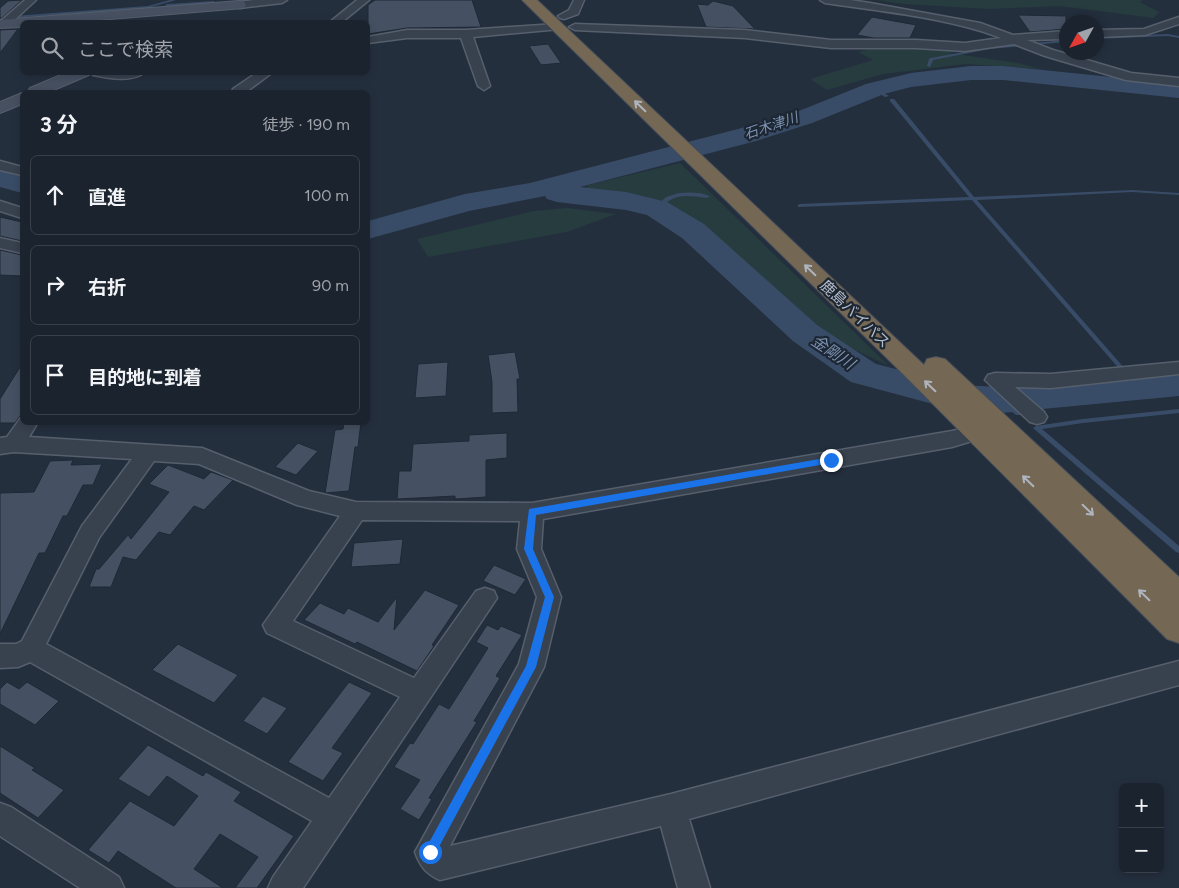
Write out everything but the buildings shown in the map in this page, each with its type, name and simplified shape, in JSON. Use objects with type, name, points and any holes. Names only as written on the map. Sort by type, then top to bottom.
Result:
[{"type":"highway","name":"鹿島バイパス","points":[[529,0],[565,23]]},
{"type":"highway","name":"鹿島バイパス","points":[[546,0],[565,23],[684,138],[908,364],[952,394]]},
{"type":"highway","name":"鹿島バイパス","points":[[710,164],[952,394],[989,425],[1179,597]]},
{"type":"highway","name":"鹿島バイパス","points":[[989,425],[1179,629]]},
{"type":"street","points":[[7,21],[30,0]]},
{"type":"street","points":[[23,20],[178,10],[282,0]]},
{"type":"street","points":[[338,20],[364,0]]},
{"type":"street","points":[[565,23],[574,12],[579,0]]},
{"type":"street","points":[[825,0],[964,23],[1000,33],[1019,42],[1130,77],[1179,82]]},
{"type":"street","points":[[203,20],[245,3]]},
{"type":"street","points":[[178,10],[191,17],[191,20]]},
{"type":"street","points":[[7,21],[20,20]]},
{"type":"street","points":[[1104,34],[1145,32],[1179,20]]},
{"type":"street","points":[[370,40],[407,34],[466,34],[565,23],[736,33],[831,44],[916,44],[964,47],[1059,36]]},
{"type":"street","points":[[466,34],[484,86]]},
{"type":"street","points":[[41,90],[76,75]]},
{"type":"street","points":[[241,90],[262,75]]},
{"type":"street","points":[[0,108],[20,99]]},
{"type":"street","points":[[0,165],[20,170]]},
{"type":"street","points":[[0,206],[20,212]]},
{"type":"street","points":[[0,243],[20,248]]},
{"type":"street","points":[[7,445],[202,456],[305,499],[356,511],[532,512],[952,439],[989,425],[1037,417],[995,380],[1051,381],[1179,368]]},
{"type":"street","points":[[7,445],[25,425]]},
{"type":"street","points":[[0,656],[18,655],[31,649],[90,532],[149,452]]},
{"type":"street","points":[[356,511],[276,625],[419,693]]},
{"type":"street","points":[[532,512],[529,549],[549,597],[531,667],[430,852],[440,864],[671,809],[1179,673]]},
{"type":"street","points":[[284,888],[485,598]]},
{"type":"street","points":[[31,649],[334,817]]},
{"type":"street","points":[[671,809],[694,888]]},
{"type":"street","points":[[0,818],[108,888]]},
{"type":"green space","points":[[875,0],[1142,0],[1140,2],[1159,12],[1154,18],[1060,6],[989,9],[904,4]]},
{"type":"green space","points":[[880,46],[969,48],[949,53],[1018,63],[1041,69],[965,64],[883,74],[827,90],[810,79],[873,60],[858,52]]},
{"type":"green space","points":[[680,163],[889,366],[826,336],[697,221],[663,201],[586,188],[588,185]]},
{"type":"green space","points":[[568,208],[616,214],[567,232],[428,257],[417,239],[534,211]]},
{"type":"waterway","points":[[0,18],[148,7],[174,0]]},
{"type":"waterway","points":[[167,5],[214,2]]},
{"type":"waterway","points":[[1104,38],[1168,35],[1179,37]]},
{"type":"waterway","points":[[929,66],[931,59],[990,48],[1059,42]]},
{"type":"waterway","name":"石木津川","points":[[930,72],[936,76]]},
{"type":"waterway","name":"石木津川","points":[[370,230],[465,203],[531,191],[747,135],[803,118],[875,89],[911,80],[971,73],[1003,73],[1179,91]]},
{"type":"waterway","points":[[875,89],[887,96]]},
{"type":"waterway","points":[[892,100],[973,198]]},
{"type":"waterway","name":"石木津川","points":[[0,178],[20,184]]},
{"type":"waterway","points":[[973,198],[1132,191],[1179,194]]},
{"type":"waterway","name":"金剛川","points":[[557,193],[626,201],[657,208],[693,231],[805,333],[864,373],[959,398],[1001,400],[1179,383]]},
{"type":"waterway","points":[[657,208],[668,198],[679,194],[707,196]]},
{"type":"waterway","points":[[800,206],[973,198]]},
{"type":"waterway","points":[[973,198],[1124,371]]},
{"type":"waterway","points":[[1131,378],[1134,387]]},
{"type":"waterway","points":[[1001,400],[1018,413]]},
{"type":"waterway","points":[[1179,411],[1036,428],[1179,550]]},
{"type":"route","points":[[430,852],[531,667],[549,597],[529,549],[532,512],[831,460]]}]
